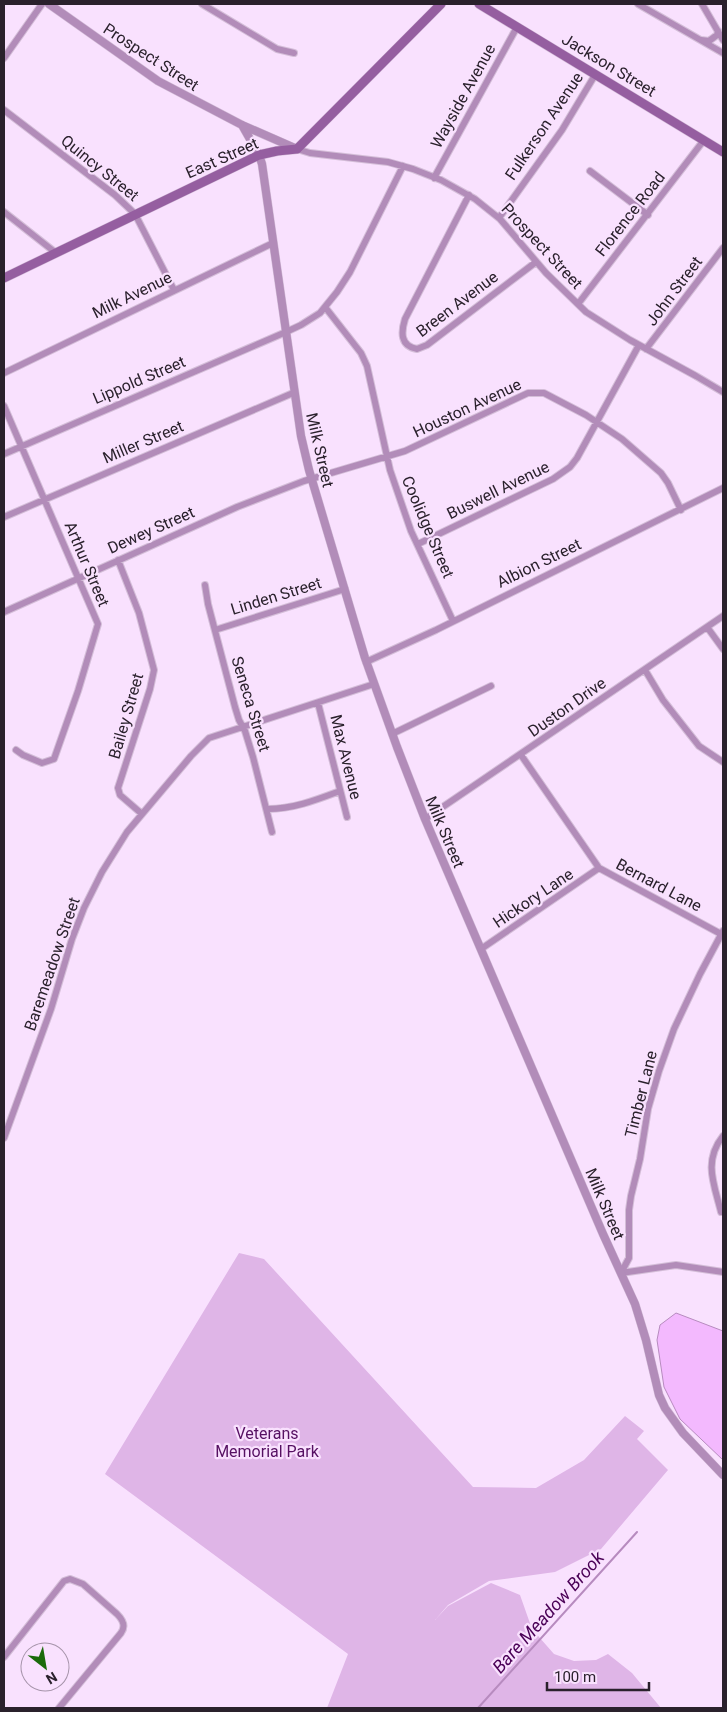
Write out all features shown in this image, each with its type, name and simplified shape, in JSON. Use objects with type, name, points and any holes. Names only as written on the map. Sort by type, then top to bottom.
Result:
[{"type":"main road","points":[[297,149],[441,4]]},
{"type":"main road","name":"Jackson Street","points":[[478,4],[723,152]]},
{"type":"main road","name":"East Street","points":[[4,278],[259,155],[297,149]]},
{"type":"street","points":[[4,58],[42,4]]},
{"type":"street","name":"Prospect Street","points":[[49,4],[158,81],[242,125],[310,153],[388,162],[403,166],[470,195],[498,218],[536,262],[578,304],[606,326],[723,392]]},
{"type":"street","points":[[202,4],[277,49],[294,53]]},
{"type":"street","points":[[638,4],[723,53]]},
{"type":"street","points":[[702,4],[723,40]]},
{"type":"street","name":"Wayside Avenue","points":[[434,178],[517,27]]},
{"type":"street","points":[[699,40],[709,40],[717,35],[718,31]]},
{"type":"street","name":"Fulkerson Avenue","points":[[498,218],[562,130],[595,75]]},
{"type":"street","name":"Quincy Street","points":[[4,110],[115,195],[136,214],[174,290]]},
{"type":"street","points":[[242,125],[259,155]]},
{"type":"street","name":"Florence Road","points":[[578,304],[704,140]]},
{"type":"street","name":"Milk Street","points":[[259,155],[262,164],[293,393],[301,436],[311,479],[366,662],[425,819],[635,1304],[659,1395],[665,1408],[683,1433],[723,1476]]},
{"type":"street","points":[[326,308],[350,272],[403,166]]},
{"type":"street","points":[[590,171],[648,215]]},
{"type":"street","name":"Breen Avenue","points":[[470,195],[405,319],[401,334],[407,345],[417,349],[427,345],[536,262]]},
{"type":"street","points":[[4,212],[56,253]]},
{"type":"street","name":"Milk Avenue","points":[[4,373],[273,243]]},
{"type":"street","name":"John Street","points":[[646,349],[723,248]]},
{"type":"street","name":"Lippold Street","points":[[4,454],[286,332],[326,308]]},
{"type":"street","name":"Coolidge Street","points":[[326,308],[361,354],[367,366],[390,470],[418,544],[453,621]]},
{"type":"street","name":"Buswell Avenue","points":[[418,544],[562,474],[570,467],[577,458],[639,346]]},
{"type":"street","name":"Miller Street","points":[[4,517],[293,393]]},
{"type":"street","name":"Houston Avenue","points":[[311,479],[388,457],[430,440],[528,393],[544,393],[596,422],[639,452],[661,473],[668,483],[680,510]]},
{"type":"street","name":"Arthur Street","points":[[4,406],[98,624],[58,752],[54,758],[42,763],[16,750]]},
{"type":"street","name":"Dewey Street","points":[[4,612],[237,507],[311,479]]},
{"type":"street","name":"Albion Street","points":[[366,662],[723,488]]},
{"type":"street","name":"Bailey Street","points":[[118,560],[140,613],[154,670],[153,680],[118,788],[120,795],[142,814]]},
{"type":"street","name":"Seneca Street","points":[[205,585],[235,707],[253,757],[268,809],[272,832]]},
{"type":"street","name":"Linden Street","points":[[215,630],[345,589]]},
{"type":"street","name":"Duston Drive","points":[[425,819],[522,755],[723,616]]},
{"type":"street","points":[[707,627],[723,649]]},
{"type":"street","points":[[646,670],[664,700],[700,746],[723,762]]},
{"type":"street","name":"Baremeadow Street","points":[[4,1138],[51,1009],[72,939],[84,908],[112,855],[142,814],[203,742],[218,734],[374,684]]},
{"type":"street","points":[[392,734],[491,686]]},
{"type":"street","name":"Max Avenue","points":[[318,703],[347,817]]},
{"type":"street","name":"Bernard Lane","points":[[522,755],[599,868],[722,933]]},
{"type":"street","points":[[268,809],[294,807],[340,791]]},
{"type":"street","name":"Hickory Lane","points":[[481,950],[599,868]]},
{"type":"street","name":"Timber Lane","points":[[621,1273],[629,1258],[629,1210],[631,1196],[640,1159],[648,1110],[658,1071],[674,1029],[722,933]]},
{"type":"street","points":[[721,1212],[711,1165],[716,1145],[723,1136]]},
{"type":"street","points":[[621,1273],[676,1265],[723,1272]]},
{"type":"street","points":[[4,1657],[58,1588],[64,1581],[70,1578],[83,1584],[117,1614],[124,1624],[121,1634],[59,1708]]},
{"type":"green space","name":"Veterans Memorial Park","points":[[239,1253],[264,1259],[473,1487],[536,1488],[584,1460],[625,1416],[644,1431],[637,1439],[668,1470],[601,1549],[555,1572],[489,1581],[448,1605],[435,1620],[448,1606],[491,1583],[520,1595],[532,1629],[554,1654],[574,1661],[596,1660],[608,1654],[632,1673],[661,1708],[327,1708],[348,1654],[105,1474]]},
{"type":"shaded area","points":[[676,1313],[723,1331],[723,1460],[680,1419],[664,1387],[657,1340],[660,1325]]},
{"type":"waterway","name":"Bare Meadow Brook","points":[[478,1708],[637,1532]]}]
